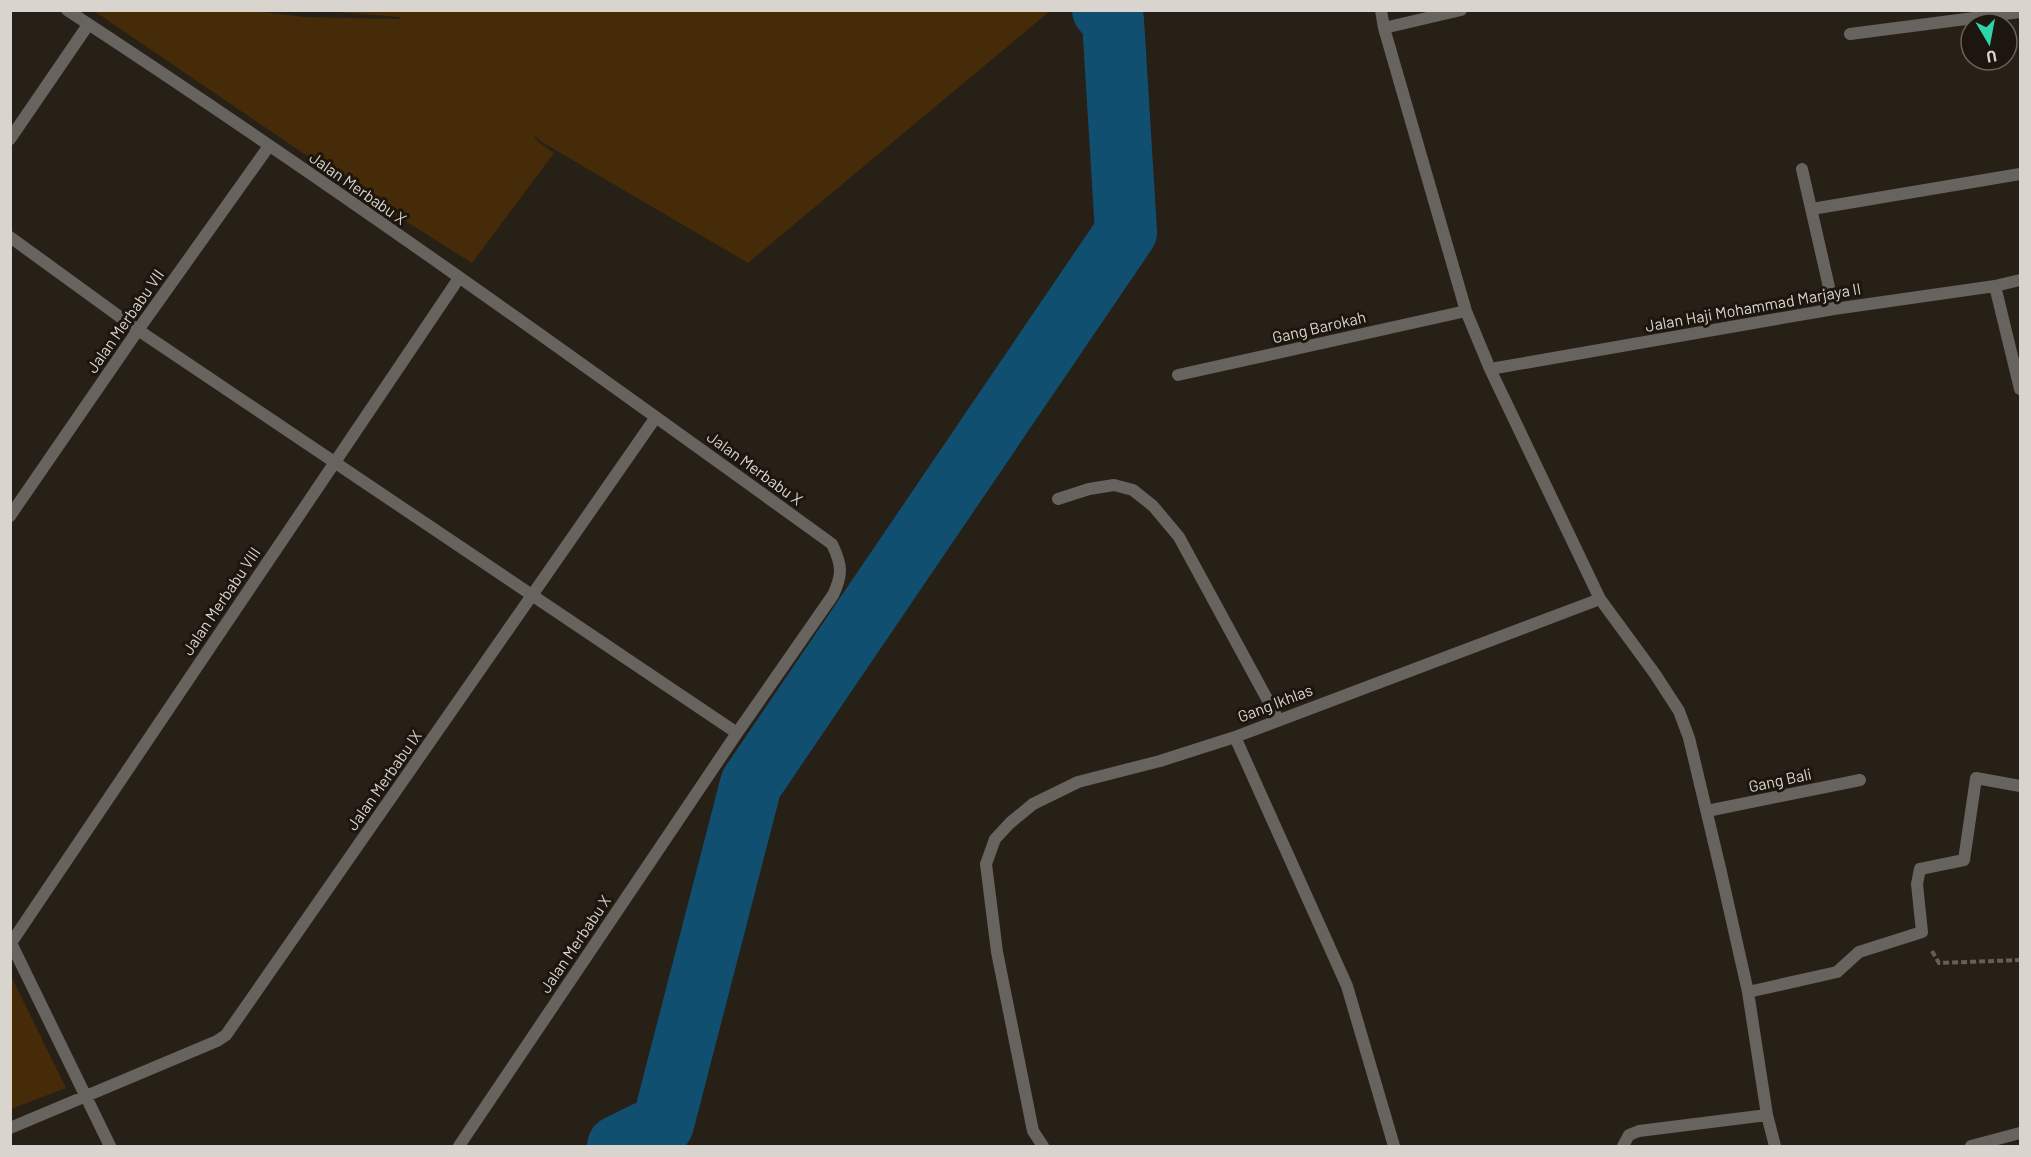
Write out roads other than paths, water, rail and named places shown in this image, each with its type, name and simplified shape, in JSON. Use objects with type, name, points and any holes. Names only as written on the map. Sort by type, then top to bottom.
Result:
[{"type":"street","name":"Jalan Merbabu X","points":[[66,10],[269,146],[656,417],[832,544],[841,566],[839,581],[833,595],[737,733],[459,1146]]},
{"type":"street","points":[[1381,10],[1384,28],[1467,311],[1490,369],[1600,599],[1679,711],[1689,738],[1748,992],[1767,1115],[1775,1146]]},
{"type":"street","points":[[1384,28],[1461,10]]},
{"type":"street","points":[[1850,34],[2020,12]]},
{"type":"street","points":[[10,139],[88,25]]},
{"type":"street","name":"Jalan Merbabu VII","points":[[10,516],[138,330],[269,146]]},
{"type":"street","points":[[1802,169],[1834,309]]},
{"type":"street","points":[[1812,208],[2020,174]]},
{"type":"street","points":[[10,237],[138,330],[737,733]]},
{"type":"street","name":"Jalan Merbabu VIII","points":[[11,942],[459,278]]},
{"type":"street","name":"Jalan Haji Mohammad Marjaya II","points":[[1490,369],[1834,309],[1995,286],[2020,280]]},
{"type":"street","points":[[1995,286],[2020,389]]},
{"type":"street","name":"Gang Barokah","points":[[1178,375],[1467,311]]},
{"type":"street","name":"Jalan Merbabu IX","points":[[10,1128],[217,1041],[226,1035],[656,417]]},
{"type":"street","points":[[1058,499],[1089,489],[1114,485],[1133,490],[1153,506],[1179,537],[1278,719]]},
{"type":"street","name":"Gang Ikhlas","points":[[1043,1146],[1033,1131],[997,952],[986,864],[995,839],[1033,804],[1078,782],[1160,761],[1235,737],[1600,599]]},
{"type":"street","points":[[1235,737],[1347,986],[1394,1146]]},
{"type":"street","points":[[1748,992],[1837,972],[1859,952],[1922,932],[1917,884],[1920,870],[1964,860],[1976,778],[2020,786]]},
{"type":"street","name":"Gang Bali","points":[[1707,812],[1860,780]]},
{"type":"street","points":[[11,942],[110,1146]]},
{"type":"street","points":[[1623,1146],[1629,1136],[1639,1131],[1767,1115]]},
{"type":"street","points":[[1971,1146],[2020,1133]]},
{"type":"waterway","points":[[618,1146],[663,1124],[751,784],[1126,232],[1113,20],[1103,10]]}]
